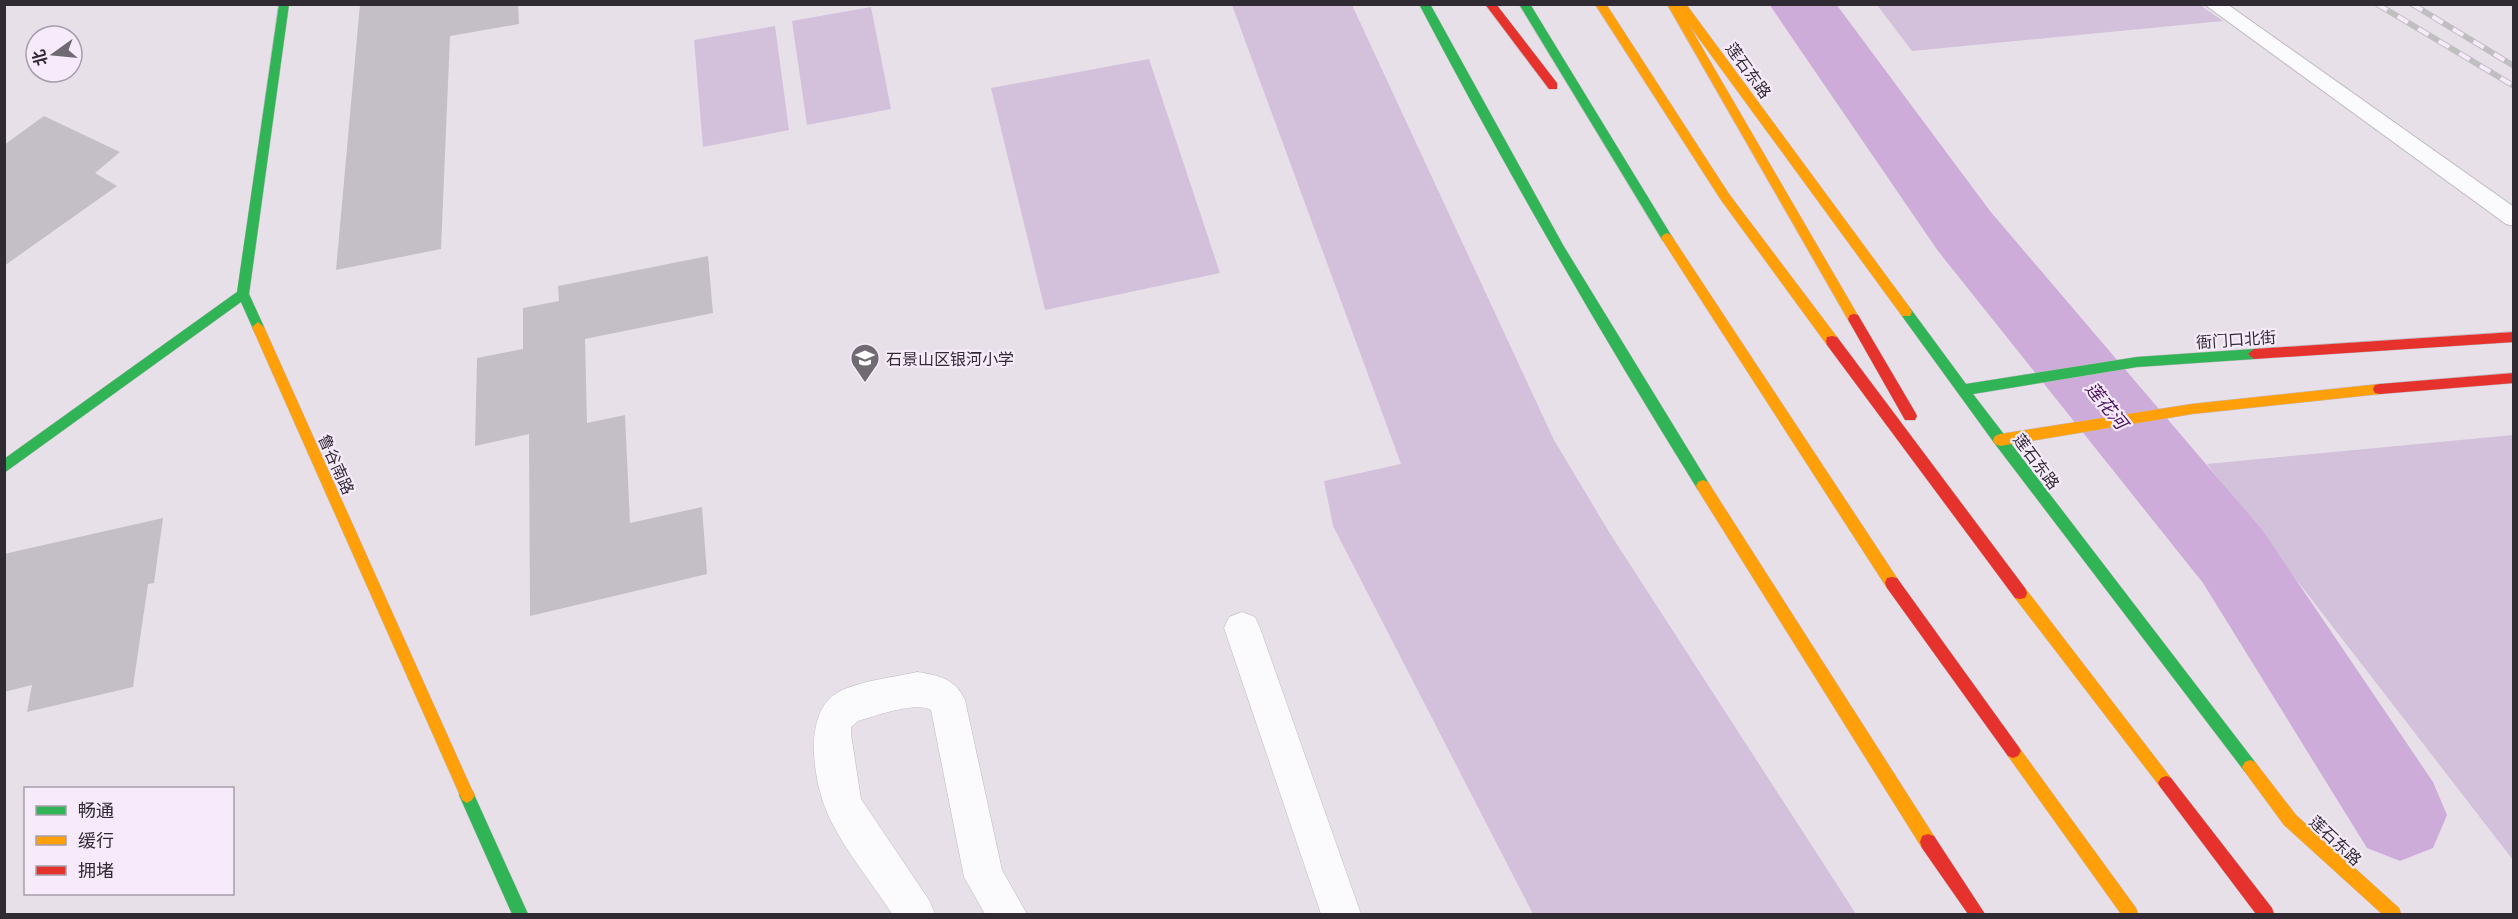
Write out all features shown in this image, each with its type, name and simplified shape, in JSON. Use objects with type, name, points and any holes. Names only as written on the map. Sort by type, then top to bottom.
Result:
[{"type":"main road","points":[[4,467],[243,294],[284,4]]},
{"type":"main road","points":[[1424,4],[1461,75],[1646,397],[1925,837],[1977,915]]},
{"type":"main road","points":[[1490,4],[1561,98]]},
{"type":"main road","points":[[1524,4],[1654,219],[1891,581],[2130,915]]},
{"type":"main road","points":[[1600,4],[1725,197],[1987,550],[2266,915]]},
{"type":"main road","points":[[1672,4],[1987,550]]},
{"type":"main road","name":"莲石东路","points":[[1680,4],[2000,440],[2290,820],[2393,915]]},
{"type":"main road","points":[[1576,116],[1654,219]]},
{"type":"main road","name":"鲁谷南路","points":[[243,294],[520,915]]},
{"type":"main road","name":"衙门口北街","points":[[1963,390],[2137,362],[2514,337]]},
{"type":"main road","points":[[2000,440],[2186,410],[2438,383],[2514,378]]},
{"type":"street","points":[[1242,628],[1341,915]]},
{"type":"street","points":[[915,915],[844,807],[838,785],[832,734],[834,719],[848,706],[917,689],[934,691],[947,700],[984,877],[1007,915]]},
{"type":"lane","points":[[2213,4],[2514,218]]},
{"type":"shaded area","points":[[1232,5],[1352,5],[1554,440],[1609,532],[1856,914],[1533,914],[1333,526],[1324,481],[1401,464]]},
{"type":"shaded area","points":[[1877,5],[2200,5],[2223,21],[1912,51]]},
{"type":"shaded area","points":[[871,7],[891,109],[807,125],[792,21]]},
{"type":"shaded area","points":[[775,26],[789,130],[703,147],[694,40]]},
{"type":"shaded area","points":[[1149,59],[1220,273],[1045,310],[991,88]]},
{"type":"shaded area","points":[[2514,435],[2513,860],[2207,464]]},
{"type":"building","points":[[360,4],[518,4],[519,24],[450,36],[441,249],[336,270]]},
{"type":"building","points":[[44,116],[120,152],[95,173],[117,186],[4,266],[4,145]]},
{"type":"building","points":[[708,256],[713,313],[585,339],[587,423],[625,415],[630,523],[702,507],[707,574],[530,616],[529,434],[475,446],[477,358],[523,349],[523,308],[559,301],[558,286]]},
{"type":"building","points":[[163,518],[154,583],[148,584],[133,687],[27,712],[32,685],[4,692],[4,554]]},
{"type":"waterway","name":"莲花河","points":[[1801,4],[1964,231],[2233,557],[2400,815]]},
{"type":"railway","points":[[2377,4],[2514,86]]},
{"type":"railway","points":[[2412,4],[2514,66]]},
{"type":"traffic: fast","points":[[258,327],[243,294],[284,4]]},
{"type":"traffic: fast","points":[[1424,4],[1559,248],[1703,486]]},
{"type":"traffic: fast","points":[[1524,4],[1667,238]]},
{"type":"traffic: fast","points":[[4,467],[243,294]]},
{"type":"traffic: fast","points":[[1906,312],[2000,440],[2250,767]]},
{"type":"traffic: fast","points":[[1963,390],[2137,362],[2254,354]]},
{"type":"traffic: fast","points":[[467,795],[520,914]]},
{"type":"traffic: slow","points":[[1600,4],[1725,197],[1832,341]]},
{"type":"traffic: slow","points":[[1672,4],[1854,319]]},
{"type":"traffic: slow","points":[[1680,4],[1906,312]]},
{"type":"traffic: slow","points":[[1667,238],[1892,583]]},
{"type":"traffic: slow","points":[[258,327],[467,795]]},
{"type":"traffic: slow","points":[[2000,440],[2192,409],[2380,389]]},
{"type":"traffic: slow","points":[[1703,486],[1928,842]]},
{"type":"traffic: slow","points":[[2020,593],[2166,783]]},
{"type":"traffic: slow","points":[[2013,751],[2130,914]]},
{"type":"traffic: slow","points":[[2250,767],[2290,820],[2393,914]]},
{"type":"traffic: jam","points":[[1490,4],[1553,86]]},
{"type":"traffic: jam","points":[[1854,319],[1910,416]]},
{"type":"traffic: jam","points":[[2254,354],[2514,337]]},
{"type":"traffic: jam","points":[[1832,341],[2020,593]]},
{"type":"traffic: jam","points":[[2380,389],[2514,378]]},
{"type":"traffic: jam","points":[[1892,583],[2013,751]]},
{"type":"traffic: jam","points":[[2166,783],[2266,914]]},
{"type":"traffic: jam","points":[[1928,842],[1977,914]]},
{"type":"place","name":"石景山区银河小学","points":[[865,384]]}]
